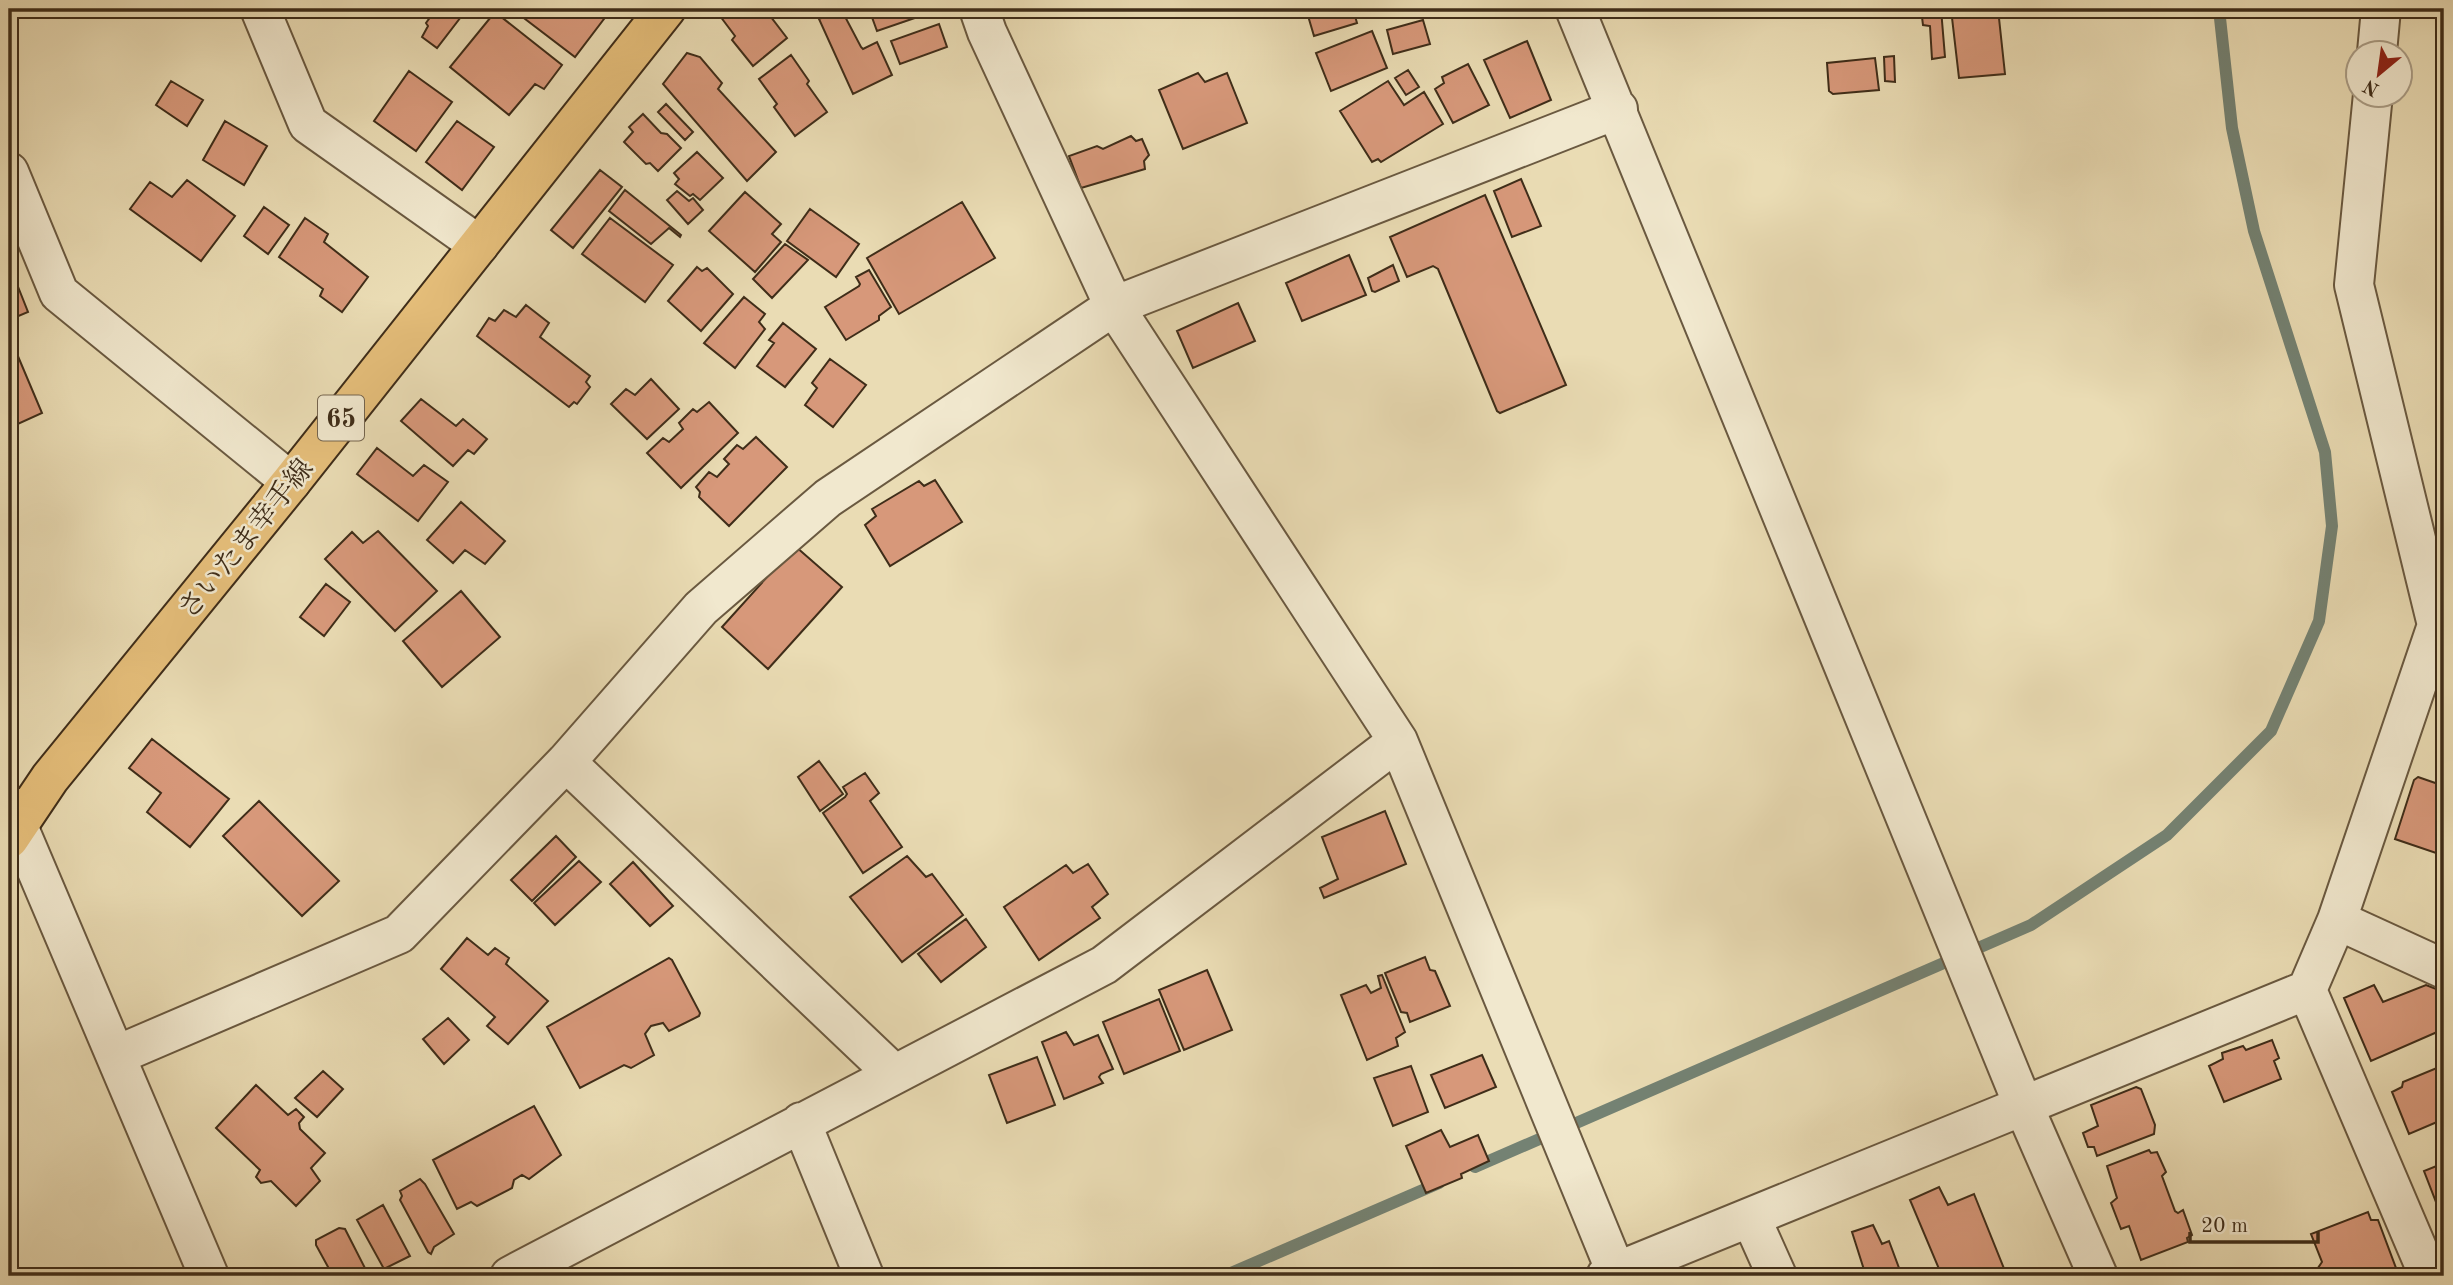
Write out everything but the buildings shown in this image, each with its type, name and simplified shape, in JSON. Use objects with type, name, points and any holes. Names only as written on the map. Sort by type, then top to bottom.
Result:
[{"type":"main road","name":"さいたま幸手線","points":[[12,824],[291,482],[666,9]]},
{"type":"street","points":[[260,9],[308,124],[479,245]]},
{"type":"street","points":[[979,9],[987,32],[1114,306],[1398,741],[1611,1274],[2307,990],[2337,920],[2437,625],[2354,285],[2372,108]]},
{"type":"street","points":[[1575,9],[2024,1107],[2098,1276]]},
{"type":"street","points":[[2378,38],[2381,9]]},
{"type":"street","points":[[117,1055],[399,934],[566,762],[701,608],[828,498],[1114,306],[1618,109]]},
{"type":"street","points":[[9,172],[59,293],[291,482]]},
{"type":"street","points":[[510,1276],[1104,965],[1398,741]]},
{"type":"street","points":[[566,762],[894,1073]]},
{"type":"street","points":[[12,824],[117,1055],[209,1276]]},
{"type":"street","points":[[2337,920],[2444,969]]},
{"type":"street","points":[[2307,990],[2428,1276]]},
{"type":"street","points":[[801,1122],[864,1276]]},
{"type":"street","points":[[1751,1218],[1777,1276]]},
{"type":"waterway","points":[[1475,1167],[2031,925],[2167,835],[2271,731],[2319,621],[2332,526],[2325,452],[2254,231],[2232,128],[2219,9]]},
{"type":"waterway","points":[[1224,1276],[1439,1183]]}]
